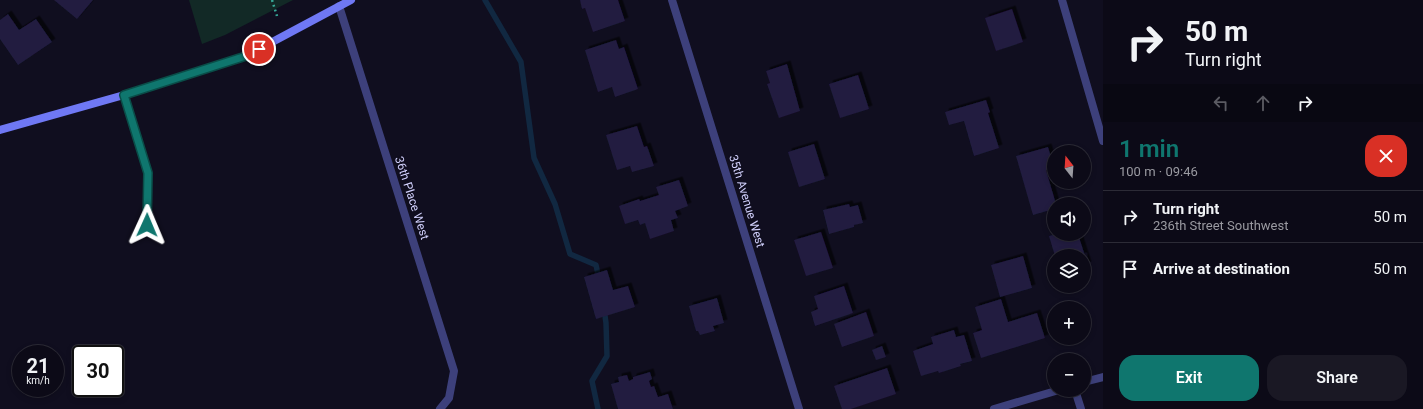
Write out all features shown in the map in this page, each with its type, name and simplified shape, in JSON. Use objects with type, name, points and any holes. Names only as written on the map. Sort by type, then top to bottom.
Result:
[{"type":"street","points":[[0,130],[124,95],[246,56],[351,0]]},
{"type":"street","name":"35th Avenue West","points":[[672,0],[799,409]]},
{"type":"street","points":[[1062,0],[1103,141]]},
{"type":"street","name":"36th Place West","points":[[339,6],[454,371],[449,398],[440,409]]},
{"type":"street","points":[[124,95],[148,173],[147,225]]},
{"type":"street","points":[[1091,380],[1103,377]]},
{"type":"street","points":[[994,409],[1047,394]]},
{"type":"street","points":[[1077,397],[1081,409]]},
{"type":"path","points":[[272,0],[277,16]]},
{"type":"green space","points":[[189,0],[293,0],[225,35],[202,44]]},
{"type":"building","points":[[54,0],[93,0],[77,19]]},
{"type":"building","points":[[580,0],[618,0],[625,21],[593,32],[585,8],[582,9]]},
{"type":"building","points":[[1012,9],[1023,42],[996,51],[985,18]]},
{"type":"building","points":[[8,14],[19,30],[36,19],[52,42],[18,65],[0,39],[0,20]]},
{"type":"building","points":[[616,40],[619,49],[624,47],[638,89],[615,97],[612,87],[598,92],[585,50]]},
{"type":"building","points":[[787,64],[800,111],[779,118],[767,84],[770,83],[766,71]]},
{"type":"building","points":[[858,75],[869,109],[840,118],[829,84]]},
{"type":"building","points":[[986,100],[990,112],[988,113],[999,148],[974,156],[964,121],[949,125],[945,112]]},
{"type":"building","points":[[637,126],[644,147],[647,146],[654,166],[632,172],[630,166],[617,170],[606,135]]},
{"type":"building","points":[[814,144],[825,179],[799,187],[788,152]]},
{"type":"building","points":[[1047,147],[1047,189],[1052,189],[1054,197],[1047,197],[1047,211],[1033,215],[1016,156]]},
{"type":"building","points":[[679,180],[688,206],[675,211],[678,218],[671,220],[674,231],[650,239],[645,223],[640,225],[638,220],[625,224],[619,206],[639,199],[640,201],[659,195],[656,187]]},
{"type":"building","points":[[849,204],[850,207],[858,205],[863,223],[829,234],[823,210]]},
{"type":"building","points":[[821,232],[833,268],[806,276],[794,240]]},
{"type":"building","points":[[1050,241],[1080,241],[1083,249],[1053,249]]},
{"type":"building","points":[[1023,256],[1032,288],[1000,297],[991,265]]},
{"type":"building","points":[[607,270],[613,290],[628,286],[635,307],[596,319],[584,277]]},
{"type":"building","points":[[844,286],[853,313],[815,326],[811,312],[818,309],[814,296]]},
{"type":"building","points":[[717,298],[724,323],[713,326],[715,331],[700,335],[698,331],[696,331],[689,306]]},
{"type":"building","points":[[1001,299],[1008,322],[1037,313],[1045,338],[981,358],[973,333],[982,330],[975,307]]},
{"type":"building","points":[[866,312],[874,336],[842,347],[834,324]]},
{"type":"building","points":[[954,330],[956,337],[964,335],[972,361],[960,364],[961,366],[939,373],[938,371],[921,376],[913,351],[933,344],[931,337]]},
{"type":"building","points":[[882,346],[886,357],[876,360],[872,350]]},
{"type":"building","points":[[887,368],[896,394],[851,409],[842,409],[834,386]]},
{"type":"building","points":[[650,372],[652,379],[649,381],[651,387],[654,386],[658,397],[668,394],[673,409],[618,409],[611,384],[619,382],[618,377],[627,375],[629,381],[633,379],[633,377]]},
{"type":"waterway","points":[[485,0],[521,62],[534,158],[555,204],[570,254],[596,265],[599,279]]},
{"type":"waterway","points":[[598,409],[592,381],[607,356],[604,309]]},
{"type":"route","points":[[147,225],[148,173],[124,95],[246,56],[259,49]]}]
